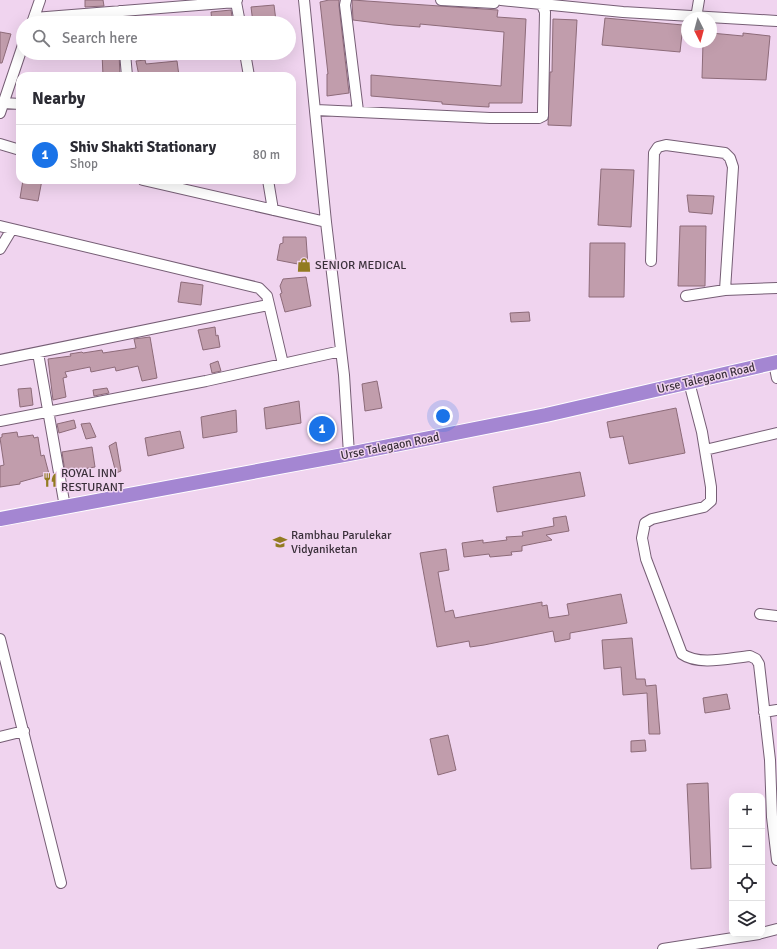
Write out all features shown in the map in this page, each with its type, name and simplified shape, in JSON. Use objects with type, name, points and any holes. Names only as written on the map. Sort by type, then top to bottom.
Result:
[{"type":"highway","name":"Urse Talegaon Road","points":[[0,519],[349,454],[546,415],[776,362]]},
{"type":"street","points":[[35,16],[40,0]]},
{"type":"street","points":[[304,0],[326,222],[342,351],[349,454]]},
{"type":"street","points":[[346,0],[345,5],[358,111]]},
{"type":"street","points":[[441,0],[566,3],[623,12],[681,17]]},
{"type":"street","points":[[697,12],[699,0]]},
{"type":"street","points":[[76,16],[236,1],[239,16]]},
{"type":"street","points":[[316,110],[490,118],[539,118],[543,116],[545,12],[541,3]]},
{"type":"street","points":[[120,11],[120,16]]},
{"type":"street","points":[[717,17],[777,21]]},
{"type":"street","points":[[0,113],[18,60]]},
{"type":"street","points":[[126,60],[127,72]]},
{"type":"street","points":[[246,60],[248,72]]},
{"type":"street","points":[[4,103],[16,104]]},
{"type":"street","points":[[0,144],[16,149]]},
{"type":"street","points":[[651,261],[654,153],[658,147],[666,145],[725,153],[730,158],[733,167],[725,290]]},
{"type":"street","points":[[160,184],[326,222]]},
{"type":"street","points":[[269,184],[273,210]]},
{"type":"street","points":[[0,226],[259,288],[267,296],[283,364]]},
{"type":"street","points":[[0,249],[12,229]]},
{"type":"street","points":[[686,296],[725,290],[777,288]]},
{"type":"street","points":[[0,360],[268,305]]},
{"type":"street","points":[[0,421],[342,351]]},
{"type":"street","points":[[38,353],[65,507]]},
{"type":"street","points":[[776,362],[777,378]]},
{"type":"street","points":[[689,382],[702,432],[711,501],[704,507],[652,519],[645,523],[642,538],[646,559],[682,654],[693,660],[750,656],[756,659],[761,673],[764,712],[773,759],[774,816],[777,860]]},
{"type":"street","points":[[705,450],[777,433]]},
{"type":"street","points":[[760,614],[777,616]]},
{"type":"street","points":[[0,639],[61,883]]},
{"type":"street","points":[[764,712],[777,710]]},
{"type":"street","points":[[0,737],[24,731]]},
{"type":"street","points":[[765,933],[777,929]]},
{"type":"street","points":[[663,949],[740,937]]},
{"type":"building","points":[[85,0],[103,0],[104,6],[85,7]]},
{"type":"building","points":[[339,0],[349,93],[327,96],[328,74],[320,2]]},
{"type":"building","points":[[352,0],[498,10],[497,17],[526,19],[522,103],[489,103],[489,107],[442,104],[442,102],[371,96],[371,75],[501,86],[504,32],[420,24],[420,27],[393,25],[353,20]]},
{"type":"building","points":[[274,5],[275,16],[252,16],[251,7]]},
{"type":"building","points":[[231,10],[232,16],[211,16],[211,12]]},
{"type":"building","points":[[605,18],[681,25],[680,52],[602,45]]},
{"type":"building","points":[[553,19],[577,20],[571,126],[548,125],[550,72],[552,72]]},
{"type":"building","points":[[0,32],[11,34],[2,63],[0,63]]},
{"type":"building","points":[[743,33],[770,36],[766,80],[702,78],[703,48],[717,48],[717,34],[743,36]]},
{"type":"building","points":[[102,60],[119,60],[120,72],[103,72]]},
{"type":"building","points":[[145,60],[146,64],[177,61],[178,72],[138,72],[136,61]]},
{"type":"building","points":[[601,169],[634,170],[631,227],[598,225]]},
{"type":"building","points":[[22,184],[41,184],[38,201],[20,198]]},
{"type":"building","points":[[687,195],[714,196],[712,214],[689,212]]},
{"type":"building","points":[[680,226],[706,226],[705,286],[678,286]]},
{"type":"building","points":[[283,237],[306,237],[308,266],[277,260],[280,244],[283,243]]},
{"type":"building","points":[[590,243],[625,243],[624,297],[589,297]]},
{"type":"building","points":[[306,277],[311,306],[285,312],[280,294],[282,293],[280,286],[283,279]]},
{"type":"building","points":[[181,282],[203,285],[201,305],[178,302]]},
{"type":"building","points":[[529,312],[530,321],[511,322],[510,313]]},
{"type":"building","points":[[215,327],[216,336],[218,335],[220,347],[203,350],[198,330]]},
{"type":"building","points":[[150,337],[157,378],[142,381],[138,366],[116,371],[115,367],[91,372],[90,367],[65,372],[67,377],[63,378],[66,397],[53,400],[48,359],[71,356],[70,354],[82,352],[102,350],[103,353],[136,348],[134,339]]},
{"type":"building","points":[[218,361],[221,371],[212,373],[210,364]]},
{"type":"building","points":[[377,381],[382,408],[365,411],[362,384]]},
{"type":"building","points":[[31,388],[33,405],[20,407],[18,389]]},
{"type":"building","points":[[107,388],[109,393],[94,396],[93,390]]},
{"type":"building","points":[[299,401],[301,423],[266,429],[264,408]]},
{"type":"building","points":[[676,408],[685,453],[629,464],[623,436],[610,438],[607,422]]},
{"type":"building","points":[[236,410],[237,432],[203,438],[201,417]]},
{"type":"building","points":[[74,420],[76,428],[59,433],[57,424]]},
{"type":"building","points":[[90,423],[96,437],[86,439],[81,424]]},
{"type":"building","points":[[180,431],[184,448],[148,456],[145,438]]},
{"type":"building","points":[[17,432],[18,437],[33,435],[34,438],[38,437],[41,456],[44,455],[49,474],[20,482],[20,484],[0,487],[0,466],[4,465],[0,438],[2,437],[2,434]]},
{"type":"building","points":[[116,442],[121,471],[116,473],[109,446]]},
{"type":"building","points":[[92,447],[95,467],[65,472],[62,452]]},
{"type":"building","points":[[580,472],[585,496],[497,512],[493,487]]},
{"type":"building","points":[[566,516],[569,531],[546,535],[552,540],[522,546],[522,551],[511,552],[512,555],[490,557],[489,554],[464,557],[462,543],[483,540],[483,543],[507,540],[506,537],[523,536],[522,532],[554,526],[553,518]]},
{"type":"building","points":[[446,549],[449,570],[438,572],[445,612],[453,610],[455,618],[542,602],[542,606],[547,605],[549,618],[569,615],[567,604],[621,594],[627,623],[570,633],[570,639],[555,642],[553,631],[470,647],[469,641],[437,647],[420,553]]},
{"type":"building","points":[[632,638],[636,679],[645,679],[646,686],[656,685],[660,734],[649,734],[647,693],[623,695],[621,667],[604,669],[602,640]]},
{"type":"building","points":[[727,694],[730,709],[705,713],[703,698]]},
{"type":"building","points":[[448,735],[456,770],[438,775],[430,739]]},
{"type":"building","points":[[645,740],[646,751],[631,752],[631,741]]},
{"type":"building","points":[[708,783],[711,868],[691,869],[687,784]]},
{"type":"place","name":"SENIOR MEDICAL","points":[[304,265]]},
{"type":"place","name":"Shiv Shakti Stationary","points":[[322,429]]},
{"type":"place","name":"ROYAL INN RESTURANT","points":[[50,480]]},
{"type":"place","name":"Rambhau Parulekar Vidyaniketan","points":[[280,542]]}]
